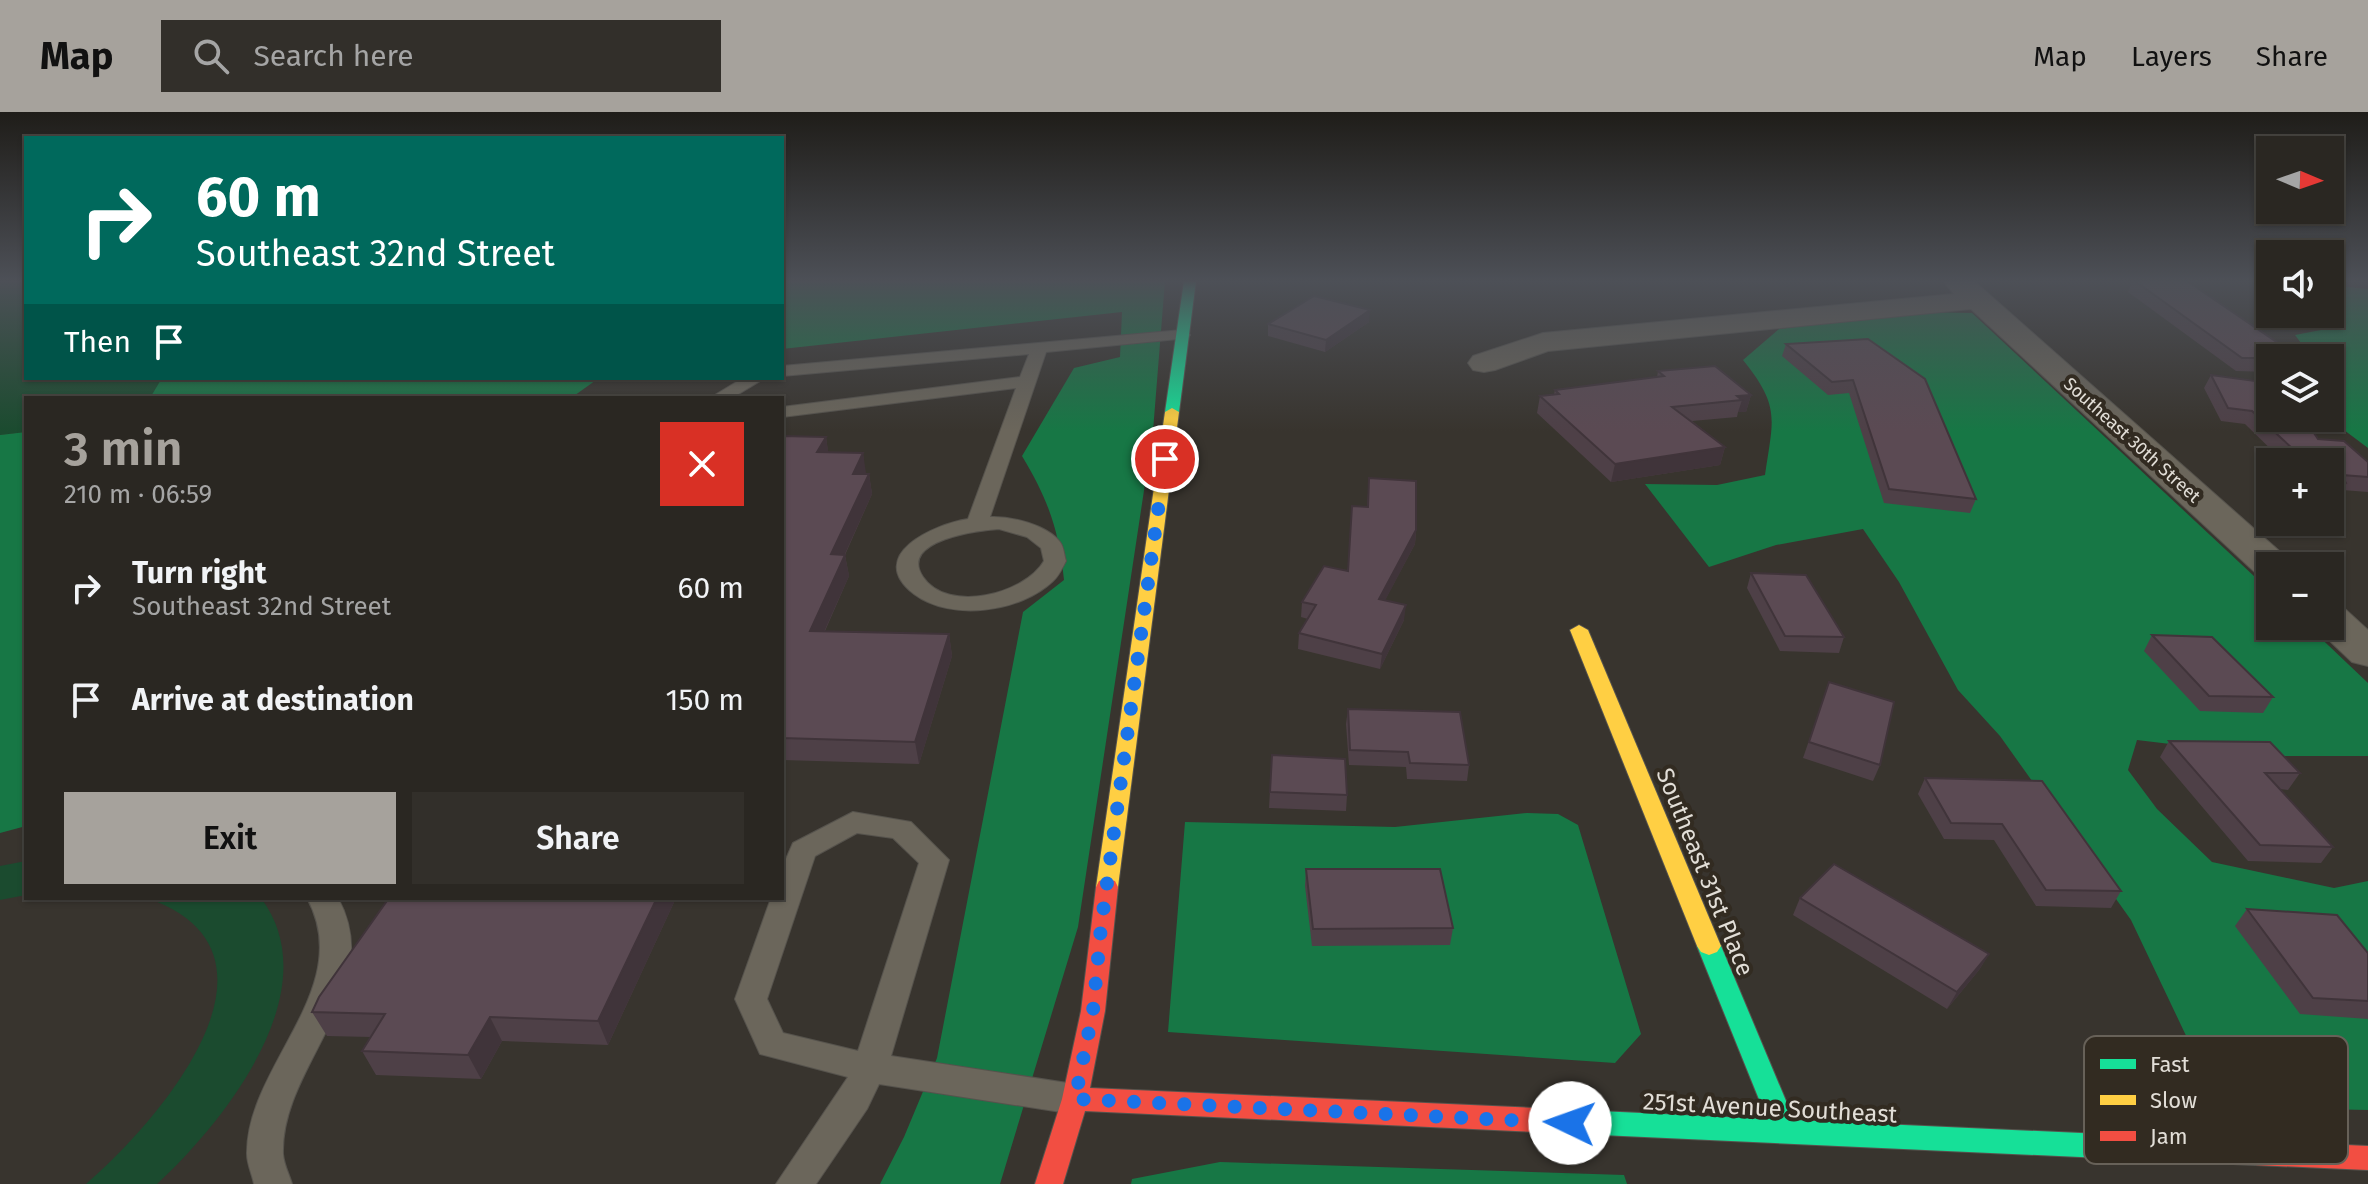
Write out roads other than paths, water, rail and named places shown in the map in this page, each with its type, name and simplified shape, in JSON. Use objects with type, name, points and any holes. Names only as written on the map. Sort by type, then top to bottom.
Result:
[{"type":"street","points":[[1049,1184],[1075,1099],[1093,1011],[1101,927],[1183,331]]},
{"type":"street","points":[[1484,363],[1543,342],[1634,331]]},
{"type":"street","name":"Southeast 30th Street","points":[[2011,331],[2256,552]]},
{"type":"street","name":"Southeast 31st Place","points":[[1579,630],[1786,1133]]},
{"type":"street","points":[[2344,631],[2368,653]]},
{"type":"street","name":"251st Avenue Southeast","points":[[1075,1099],[2084,1146]]},
{"type":"street","name":"251st Avenue Southeast","points":[[2348,1157],[2368,1158]]},
{"type":"lane","points":[[784,371],[1182,335]]},
{"type":"lane","points":[[977,524],[1040,346]]},
{"type":"lane","points":[[723,396],[752,380]]},
{"type":"lane","points":[[784,412],[1027,381]]},
{"type":"lane","points":[[1000,523],[1037,533],[1050,543],[1055,554],[1054,567],[1045,580],[1029,591],[984,603],[959,603],[936,598],[919,588],[909,576],[909,562],[917,548],[932,537],[977,524],[1000,523]]},
{"type":"lane","points":[[795,1184],[855,1098],[870,1068],[934,860],[901,829],[853,822],[803,850],[751,999],[772,1044],[870,1068],[1075,1099]]},
{"type":"lane","points":[[273,1184],[265,1155],[271,1115],[331,981],[333,926],[324,900]]}]
